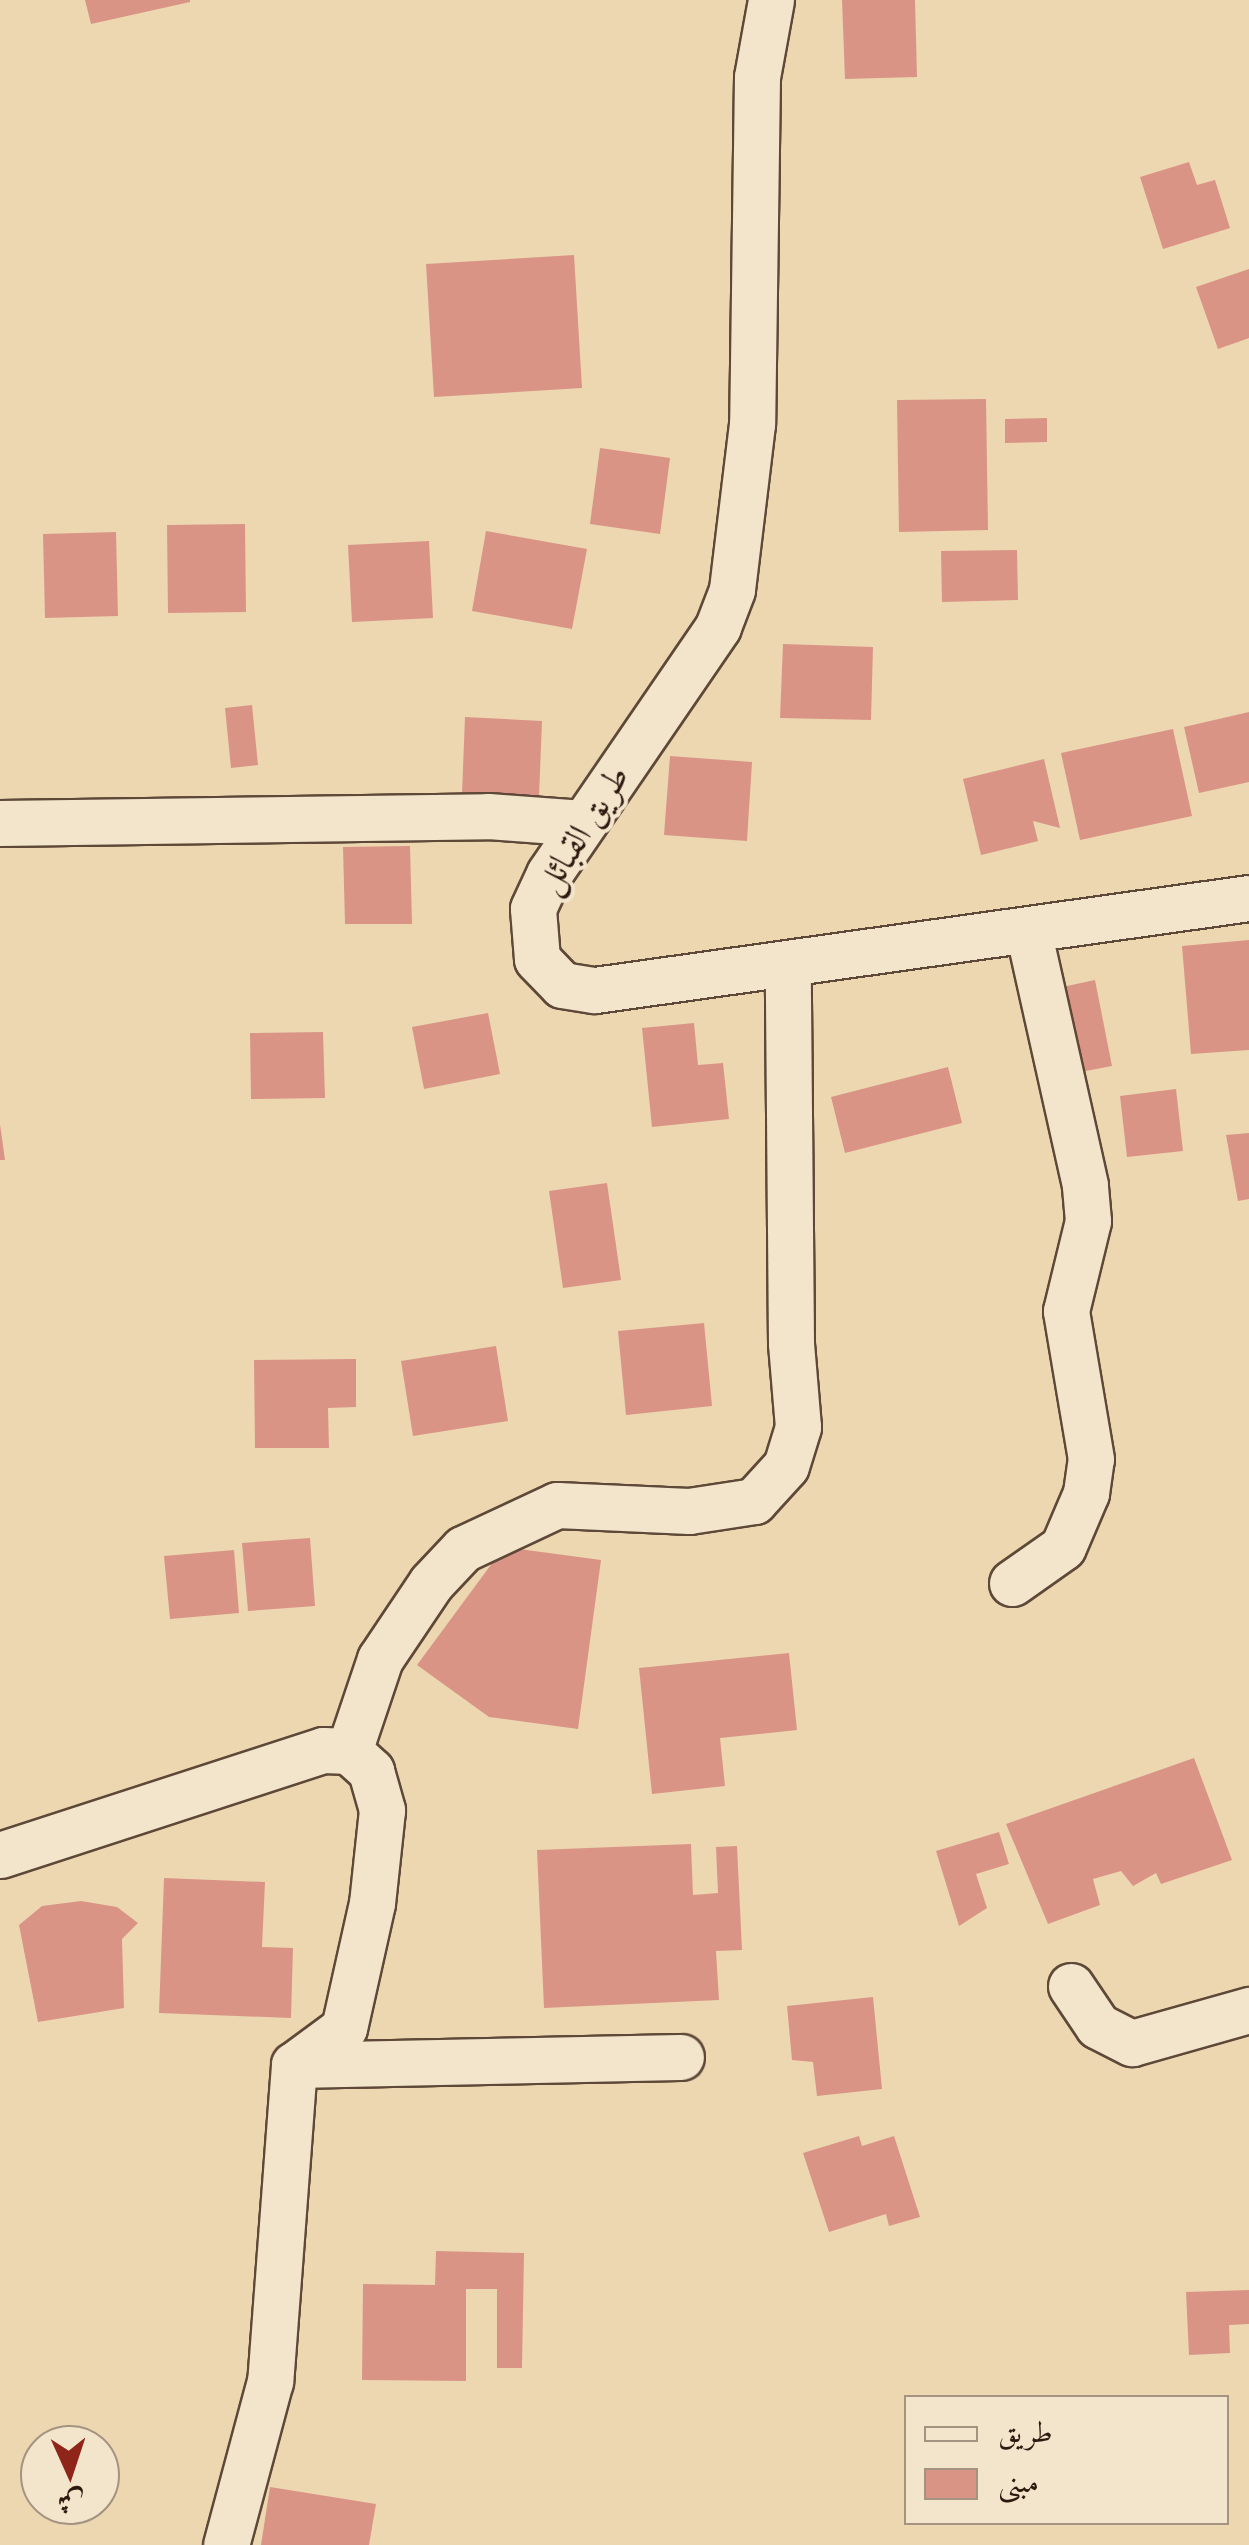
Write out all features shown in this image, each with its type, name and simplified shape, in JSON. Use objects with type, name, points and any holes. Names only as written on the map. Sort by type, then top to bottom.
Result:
[{"type":"street","name":"طريق القبائل","points":[[771,0],[757,77],[752,424],[732,590],[718,627],[582,823],[533,909],[537,959],[562,985],[594,990],[1249,898]]},
{"type":"street","points":[[0,823],[488,816],[582,823]]},
{"type":"street","points":[[1012,1584],[1063,1547],[1086,1493],[1091,1458],[1066,1311],[1086,1240],[1085,1184],[1028,930]]},
{"type":"street","points":[[348,1750],[380,1659],[432,1583],[464,1549],[556,1505],[689,1511],[754,1502],[786,1466],[798,1428],[791,1343],[788,965]]},
{"type":"street","points":[[0,1855],[324,1750],[348,1750],[372,1771],[382,1810],[372,1903],[344,2028],[294,2065],[270,2381],[226,2545]]},
{"type":"street","points":[[1071,1986],[1098,2026],[1132,2042],[1249,2010]]},
{"type":"street","points":[[294,2065],[681,2057]]},
{"type":"building","points":[[85,0],[190,0],[190,2],[91,24]]},
{"type":"building","points":[[842,0],[915,0],[917,77],[845,79]]},
{"type":"building","points":[[1189,162],[1197,185],[1215,180],[1230,228],[1163,249],[1140,177]]},
{"type":"building","points":[[574,255],[582,388],[434,397],[426,264]]},
{"type":"building","points":[[1249,269],[1249,338],[1218,349],[1196,287]]},
{"type":"building","points":[[986,399],[988,530],[899,532],[897,400]]},
{"type":"building","points":[[1047,418],[1047,442],[1005,443],[1005,419]]},
{"type":"building","points":[[600,448],[670,458],[660,534],[590,524]]},
{"type":"building","points":[[245,524],[246,612],[168,613],[167,525]]},
{"type":"building","points":[[486,531],[587,549],[572,629],[472,611]]},
{"type":"building","points":[[116,532],[118,616],[45,618],[43,534]]},
{"type":"building","points":[[429,541],[433,618],[352,622],[348,545]]},
{"type":"building","points":[[1017,550],[1018,600],[942,602],[941,551]]},
{"type":"building","points":[[783,644],[873,647],[871,720],[780,718]]},
{"type":"building","points":[[252,705],[258,765],[231,768],[225,708]]},
{"type":"building","points":[[1249,712],[1249,782],[1199,793],[1184,727]]},
{"type":"building","points":[[465,717],[542,721],[539,797],[462,794]]},
{"type":"building","points":[[1173,729],[1192,816],[1080,840],[1061,753]]},
{"type":"building","points":[[670,756],[752,762],[747,841],[664,835]]},
{"type":"building","points":[[1044,759],[1060,828],[1033,821],[1038,841],[981,855],[963,779]]},
{"type":"building","points":[[410,846],[412,924],[345,924],[343,847]]},
{"type":"building","points":[[1249,940],[1249,1050],[1191,1054],[1182,946]]},
{"type":"building","points":[[1095,980],[1112,1066],[1070,1074],[1053,989]]},
{"type":"building","points":[[488,1013],[500,1074],[424,1089],[412,1027]]},
{"type":"building","points":[[694,1023],[698,1065],[723,1063],[729,1119],[652,1127],[642,1028]]},
{"type":"building","points":[[323,1032],[325,1098],[251,1099],[250,1033]]},
{"type":"building","points":[[948,1067],[962,1123],[845,1153],[831,1097]]},
{"type":"building","points":[[1176,1089],[1183,1151],[1127,1157],[1120,1096]]},
{"type":"building","points":[[0,1124],[5,1160],[0,1160]]},
{"type":"building","points":[[1249,1133],[1249,1199],[1238,1201],[1226,1135]]},
{"type":"building","points":[[607,1183],[621,1280],[563,1288],[549,1191]]},
{"type":"building","points":[[704,1323],[712,1406],[626,1415],[618,1331]]},
{"type":"building","points":[[496,1346],[508,1421],[413,1436],[401,1361]]},
{"type":"building","points":[[356,1359],[356,1407],[328,1408],[329,1448],[255,1448],[254,1360]]},
{"type":"building","points":[[310,1538],[315,1606],[248,1611],[242,1543]]},
{"type":"building","points":[[504,1547],[601,1560],[578,1729],[489,1717],[417,1665]]},
{"type":"building","points":[[234,1550],[239,1613],[170,1619],[164,1556]]},
{"type":"building","points":[[789,1653],[797,1730],[720,1738],[725,1786],[652,1794],[639,1668]]},
{"type":"building","points":[[1194,1758],[1232,1860],[1161,1884],[1156,1873],[1133,1886],[1121,1871],[1093,1879],[1100,1905],[1048,1924],[1006,1824]]},
{"type":"building","points":[[999,1832],[1009,1864],[976,1874],[987,1908],[959,1926],[936,1851]]},
{"type":"building","points":[[691,1844],[693,1895],[718,1893],[716,1847],[737,1846],[742,1950],[716,1951],[719,2000],[544,2008],[537,1850]]},
{"type":"building","points":[[164,1878],[265,1882],[262,1947],[293,1948],[291,2018],[159,2013]]},
{"type":"building","points":[[81,1901],[117,1907],[138,1923],[122,1939],[124,2008],[38,2022],[19,1925],[42,1906]]},
{"type":"building","points":[[873,1997],[882,2089],[817,2096],[813,2062],[792,2060],[787,2006]]},
{"type":"building","points":[[859,2136],[862,2146],[894,2136],[920,2217],[889,2226],[886,2214],[829,2232],[803,2153]]},
{"type":"building","points":[[436,2251],[524,2253],[522,2368],[497,2368],[497,2289],[466,2289],[466,2381],[362,2380],[363,2284],[435,2285]]},
{"type":"building","points":[[1249,2290],[1249,2324],[1229,2325],[1230,2353],[1189,2355],[1186,2292]]},
{"type":"building","points":[[270,2487],[376,2504],[369,2545],[261,2545]]}]
